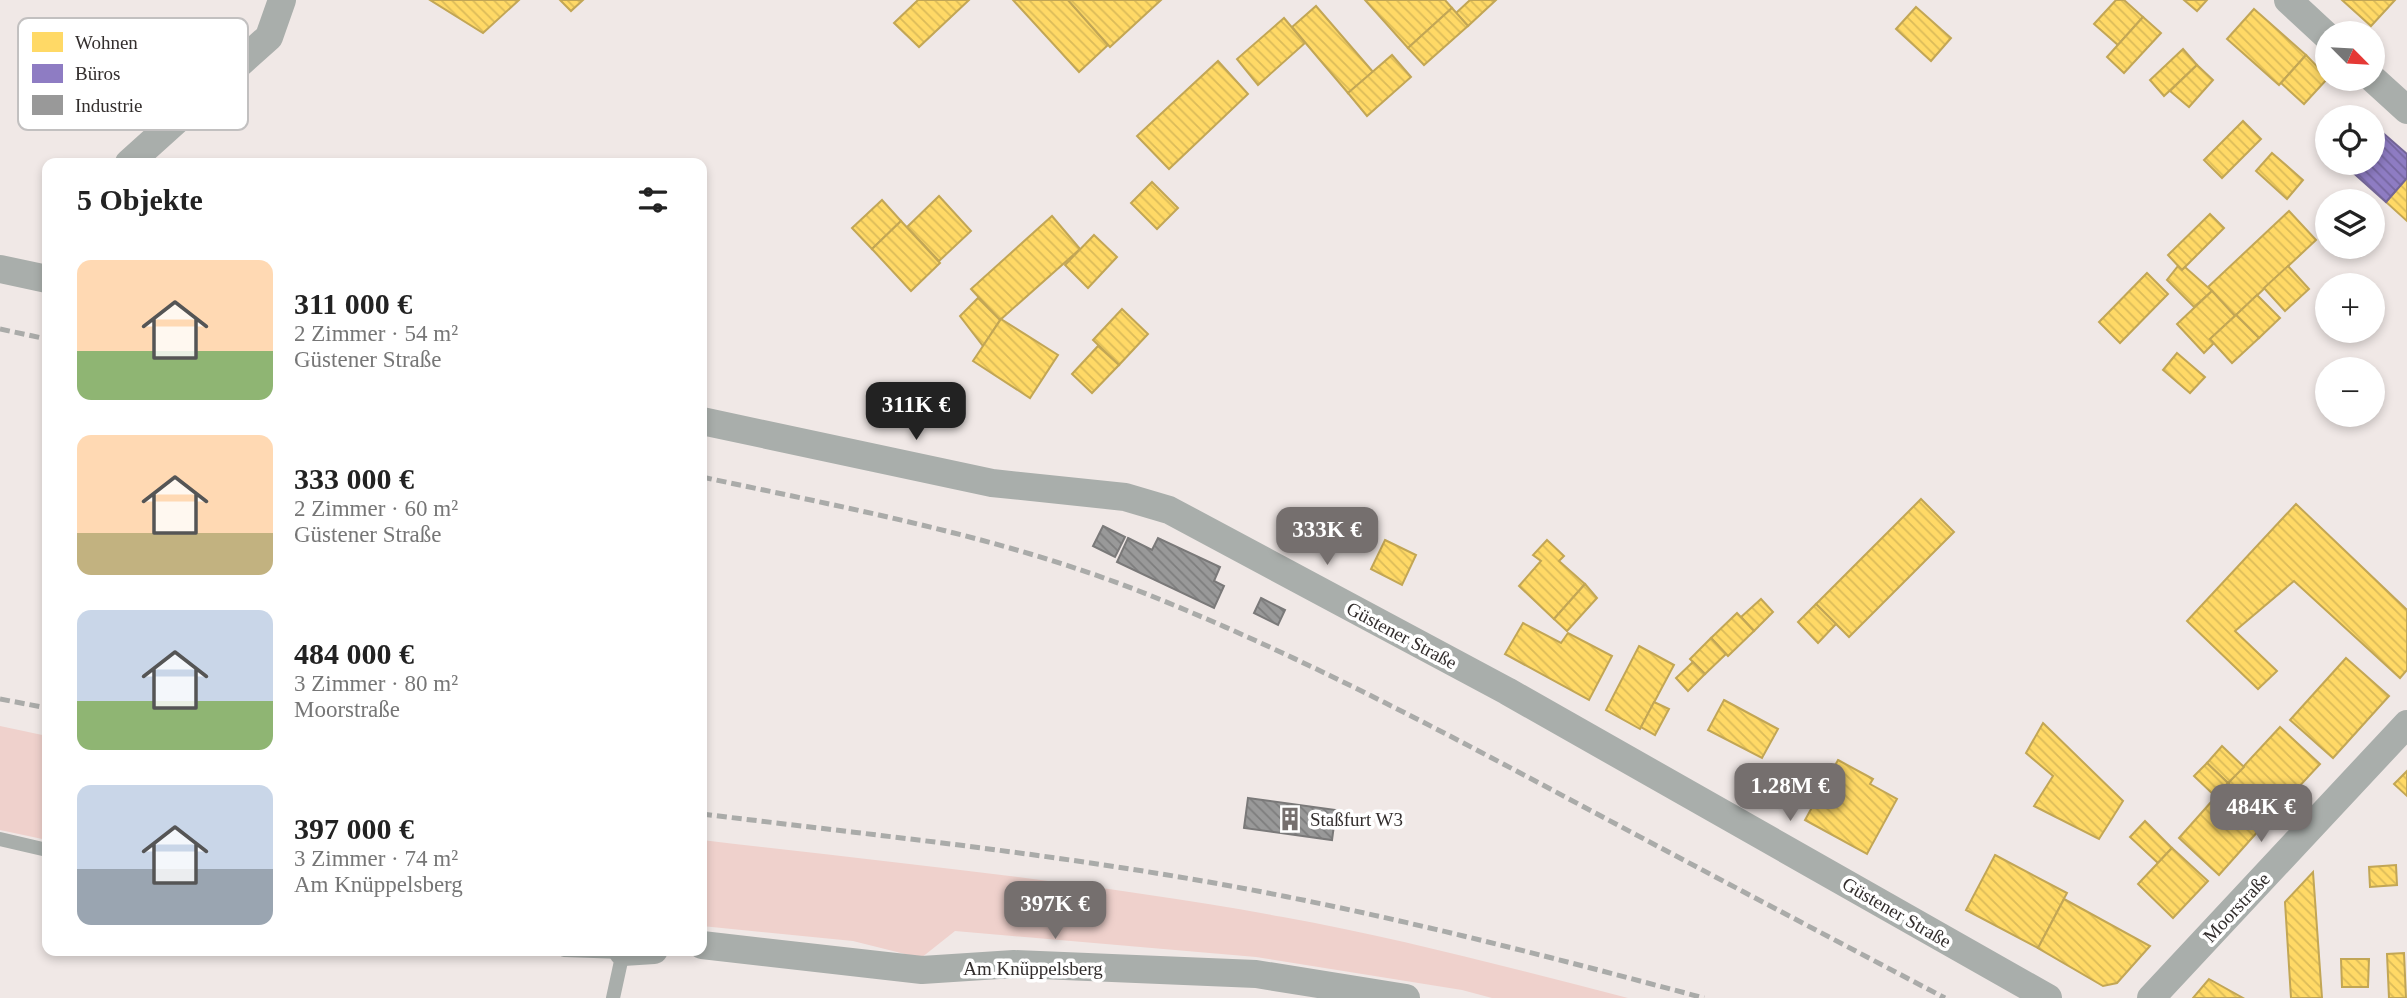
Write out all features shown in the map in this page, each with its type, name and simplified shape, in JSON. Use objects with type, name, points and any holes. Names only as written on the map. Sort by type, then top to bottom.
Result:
[{"type":"street","points":[[248,56],[269,37],[282,0]]},
{"type":"street","points":[[2288,0],[2315,25]]},
{"type":"street","points":[[2385,90],[2407,110]]},
{"type":"street","points":[[135,158],[166,130]]},
{"type":"street","points":[[0,268],[42,278]]},
{"type":"street","name":"Güstener Straße","points":[[707,422],[992,484],[1125,497],[1168,510],[1507,691],[2048,998]]},
{"type":"street","name":"Moorstraße","points":[[2151,998],[2407,724]]},
{"type":"street","name":"Am Knüppelsberg","points":[[707,946],[922,970],[1014,964],[1256,974],[1406,998]]},
{"type":"lane","points":[[0,839],[42,849]]},
{"type":"lane","points":[[613,998],[622,956]]},
{"type":"shaded area","points":[[0,726],[42,735],[42,839],[0,830]]},
{"type":"shaded area","points":[[707,841],[1138,893],[1283,917],[1457,954],[1628,998],[1492,998],[1462,990],[1256,957],[955,931],[921,958],[853,941],[707,926]]},
{"type":"building: Wohnen","points":[[430,0],[519,0],[483,33]]},
{"type":"building: Wohnen","points":[[560,0],[583,0],[571,11]]},
{"type":"building: Wohnen","points":[[918,0],[969,0],[919,47],[894,23]]},
{"type":"building: Wohnen","points":[[1013,0],[1068,0],[1108,45],[1079,72]]},
{"type":"building: Wohnen","points":[[1068,0],[1161,0],[1110,47]]},
{"type":"building: Wohnen","points":[[1365,0],[1445,0],[1452,8],[1408,48]]},
{"type":"building: Wohnen","points":[[1470,0],[1496,0],[1468,26],[1456,13]]},
{"type":"building: Wohnen","points":[[2116,0],[2124,0],[2143,17],[2118,45],[2094,24]]},
{"type":"building: Wohnen","points":[[2184,0],[2207,0],[2197,11]]},
{"type":"building: Wohnen","points":[[2342,0],[2395,0],[2376,21],[2365,21]]},
{"type":"building: Wohnen","points":[[1316,6],[1373,72],[1348,93],[1292,27]]},
{"type":"building: Wohnen","points":[[1916,7],[1951,38],[1931,61],[1896,29]]},
{"type":"building: Wohnen","points":[[1452,8],[1468,26],[1424,65],[1408,48]]},
{"type":"building: Wohnen","points":[[2254,9],[2306,55],[2279,85],[2227,39]]},
{"type":"building: Wohnen","points":[[2143,17],[2161,33],[2124,73],[2107,57]]},
{"type":"building: Wohnen","points":[[1284,18],[1305,43],[1258,85],[1237,59]]},
{"type":"building: Wohnen","points":[[2183,49],[2197,65],[2164,96],[2150,80]]},
{"type":"building: Wohnen","points":[[1392,55],[1411,77],[1367,116],[1348,93]]},
{"type":"building: Wohnen","points":[[2306,55],[2315,64],[2316,91],[2304,104],[2281,83]]},
{"type":"building: Wohnen","points":[[1218,61],[1248,94],[1169,169],[1137,136]]},
{"type":"building: Wohnen","points":[[2197,65],[2213,80],[2189,107],[2170,91]]},
{"type":"building: Wohnen","points":[[2243,121],[2261,139],[2222,178],[2204,160]]},
{"type":"building: Wohnen","points":[[2272,153],[2303,180],[2287,199],[2256,171]]},
{"type":"building: Wohnen","points":[[2407,178],[2407,221],[2386,202]]},
{"type":"building: Wohnen","points":[[1152,182],[1178,208],[1157,229],[1131,203]]},
{"type":"building: Wohnen","points":[[939,196],[971,231],[939,261],[907,227]]},
{"type":"building: Wohnen","points":[[882,200],[901,221],[872,249],[852,228]]},
{"type":"building: Wohnen","points":[[2289,211],[2315,239],[2235,316],[2208,287]]},
{"type":"building: Wohnen","points":[[2210,214],[2224,228],[2182,270],[2168,255]]},
{"type":"building: Wohnen","points":[[1052,216],[1080,249],[1000,320],[971,289]]},
{"type":"building: Wohnen","points":[[901,221],[940,263],[911,291],[872,249]]},
{"type":"building: Wohnen","points":[[1094,235],[1117,257],[1088,288],[1065,265]]},
{"type":"building: Wohnen","points":[[2178,266],[2182,270],[2185,267],[2212,291],[2194,307],[2167,280]]},
{"type":"building: Wohnen","points":[[2288,266],[2309,289],[2285,311],[2264,288]]},
{"type":"building: Wohnen","points":[[2147,273],[2168,294],[2120,343],[2099,322]]},
{"type":"building: Wohnen","points":[[2212,291],[2235,316],[2210,339],[2214,343],[2204,353],[2177,324]]},
{"type":"building: Wohnen","points":[[2257,295],[2280,318],[2259,338],[2236,315]]},
{"type":"building: Wohnen","points":[[978,298],[1000,320],[983,346],[960,316]]},
{"type":"building: Wohnen","points":[[1122,309],[1148,334],[1119,365],[1093,340]]},
{"type":"building: Wohnen","points":[[2236,315],[2259,338],[2232,363],[2210,339]]},
{"type":"building: Wohnen","points":[[1001,319],[1058,355],[1030,398],[973,361]]},
{"type":"building: Wohnen","points":[[1098,346],[1119,365],[1092,393],[1072,374]]},
{"type":"building: Wohnen","points":[[2177,353],[2205,377],[2190,393],[2163,370]]},
{"type":"building: Wohnen","points":[[1921,499],[1954,532],[1849,637],[1816,604]]},
{"type":"building: Wohnen","points":[[2296,504],[2407,610],[2407,670],[2400,678],[2294,581],[2235,631],[2277,671],[2258,689],[2187,621]]},
{"type":"building: Wohnen","points":[[1385,540],[1416,555],[1402,585],[1371,569]]},
{"type":"building: Wohnen","points":[[1547,540],[1564,556],[1559,561],[1585,584],[1554,619],[1519,586],[1541,561],[1533,555]]},
{"type":"building: Wohnen","points":[[1585,584],[1597,598],[1567,631],[1554,619]]},
{"type":"building: Wohnen","points":[[1761,599],[1773,612],[1754,631],[1741,617]]},
{"type":"building: Wohnen","points":[[1816,604],[1836,624],[1818,643],[1798,622]]},
{"type":"building: Wohnen","points":[[1737,613],[1754,631],[1728,656],[1711,638]]},
{"type":"building: Wohnen","points":[[1523,623],[1561,643],[1568,633],[1612,656],[1589,700],[1505,654]]},
{"type":"building: Wohnen","points":[[1711,638],[1726,654],[1705,674],[1690,659]]},
{"type":"building: Wohnen","points":[[1639,646],[1674,665],[1640,729],[1606,710]]},
{"type":"building: Wohnen","points":[[2346,658],[2389,696],[2333,758],[2290,720]]},
{"type":"building: Wohnen","points":[[1693,662],[1705,674],[1688,691],[1676,678]]},
{"type":"building: Wohnen","points":[[1724,700],[1778,729],[1762,758],[1708,730]]},
{"type":"building: Wohnen","points":[[1654,702],[1669,709],[1655,735],[1641,727]]},
{"type":"building: Wohnen","points":[[2043,723],[2123,801],[2099,839],[2034,806],[2053,776],[2026,753]]},
{"type":"building: Wohnen","points":[[2280,727],[2320,764],[2268,820],[2228,783]]},
{"type":"building: Wohnen","points":[[2222,746],[2244,767],[2228,783],[2207,763]]},
{"type":"building: Wohnen","points":[[1838,760],[1873,779],[1870,784],[1897,799],[1867,854],[1805,820]]},
{"type":"building: Wohnen","points":[[2207,763],[2228,783],[2216,797],[2194,776]]},
{"type":"building: Wohnen","points":[[2407,771],[2407,796],[2394,784]]},
{"type":"building: Wohnen","points":[[2228,783],[2268,820],[2219,875],[2179,838]]},
{"type":"building: Wohnen","points":[[2145,821],[2172,848],[2158,863],[2130,837]]},
{"type":"building: Wohnen","points":[[2172,848],[2208,881],[2173,918],[2138,884]]},
{"type":"building: Wohnen","points":[[1995,855],[2067,893],[2038,948],[1966,910]]},
{"type":"building: Wohnen","points":[[2396,865],[2397,885],[2370,887],[2369,867]]},
{"type":"building: Wohnen","points":[[2313,872],[2322,998],[2291,998],[2285,902]]},
{"type":"building: Wohnen","points":[[2064,899],[2150,946],[2117,983],[2103,986],[2038,948]]},
{"type":"building: Wohnen","points":[[2404,953],[2406,998],[2389,998],[2387,954]]},
{"type":"building: Wohnen","points":[[2341,959],[2369,959],[2368,987],[2342,987]]},
{"type":"building: Wohnen","points":[[2209,979],[2243,998],[2193,998]]},
{"type":"building: Büros","points":[[2385,135],[2407,154],[2407,178],[2386,202],[2385,189],[2371,189],[2356,175],[2385,175]]},
{"type":"building: Industrie","points":[[1103,526],[1125,537],[1115,557],[1093,546]]},
{"type":"building: Industrie","points":[[1128,538],[1152,550],[1158,538],[1220,567],[1214,581],[1224,586],[1214,608],[1117,562]]},
{"type":"building: Industrie","points":[[1261,598],[1285,610],[1278,625],[1254,613]]},
{"type":"building: Industrie","name":"Staßfurt W3","points":[[1248,798],[1336,810],[1332,840],[1244,828]]},
{"type":"railway","points":[[0,329],[42,338]]},
{"type":"railway","points":[[707,478],[872,513],[985,541],[1095,575],[1205,618],[1424,722],[1945,998]]},
{"type":"railway","points":[[0,699],[42,707]]},
{"type":"railway","points":[[707,815],[996,850],[1215,883],[1445,932],[1704,998]]},
{"type":"place","name":"Staßfurt W3","points":[[1290,819]]}]
